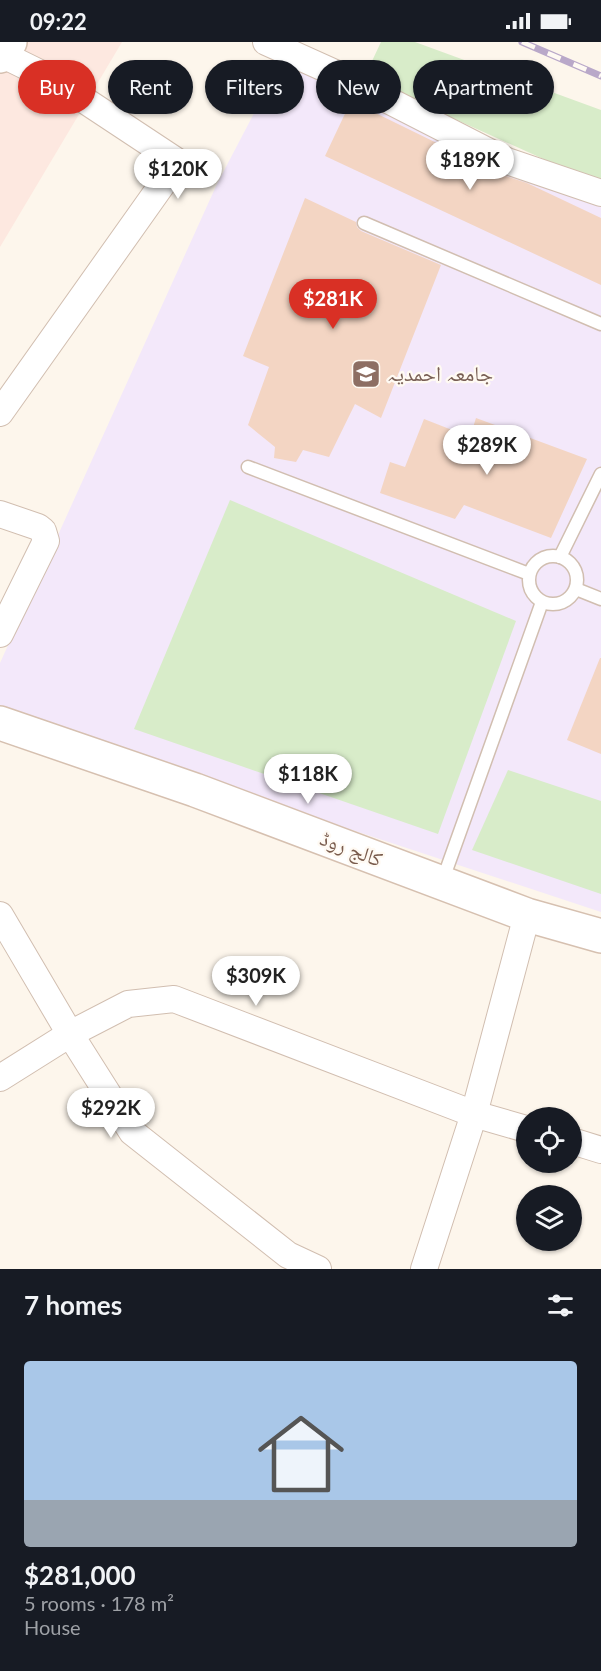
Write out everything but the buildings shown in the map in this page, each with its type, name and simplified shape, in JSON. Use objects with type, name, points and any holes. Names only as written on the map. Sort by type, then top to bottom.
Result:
[{"type":"main road","name":"کالج روڈ","points":[[0,723],[195,790],[526,915],[601,936]]},
{"type":"street","points":[[266,42],[335,73],[507,161],[601,193]]},
{"type":"street","points":[[0,412],[178,162],[54,80],[4,51]]},
{"type":"street","points":[[0,514],[38,527],[43,531],[46,541],[0,634]]},
{"type":"street","points":[[0,915],[70,1034],[132,1132],[288,1255],[318,1269]]},
{"type":"street","points":[[424,1269],[474,1114],[526,915]]},
{"type":"street","points":[[0,1078],[70,1034],[128,1004],[174,999],[474,1114],[516,1126]]},
{"type":"street","points":[[582,1144],[601,1150]]},
{"type":"lane","points":[[364,223],[601,324]]},
{"type":"lane","points":[[248,467],[529,574]]},
{"type":"lane","points":[[560,557],[601,474]]},
{"type":"lane","points":[[544,557],[560,557],[573,566],[576,573],[576,589],[565,601],[558,604],[542,602],[531,590],[528,582],[529,574],[532,567],[544,557]]},
{"type":"lane","points":[[576,589],[601,599]]},
{"type":"lane","points":[[442,883],[542,602]]},
{"type":"shaded area","points":[[0,42],[122,42],[111,60],[108,60],[108,66],[96,86],[96,60],[18,60],[18,114],[79,114],[0,247]]},
{"type":"shaded area","name":"جامعہ احمدیہ","points":[[304,70],[316,75],[316,114],[401,113],[601,202],[601,912],[0,714],[0,663],[217,184],[254,114],[304,114]]},
{"type":"green space","points":[[381,42],[415,42],[464,60],[413,60],[413,100],[401,95],[401,60],[372,60]]},
{"type":"green space","points":[[554,93],[601,110],[601,185],[444,114],[554,114]]},
{"type":"green space","points":[[230,500],[516,621],[438,834],[134,729]]},
{"type":"green space","points":[[508,770],[601,801],[601,894],[472,850]]},
{"type":"railway","points":[[522,42],[601,76]]},
{"type":"place","name":"جامعہ احمدیہ","points":[[366,374]]}]
